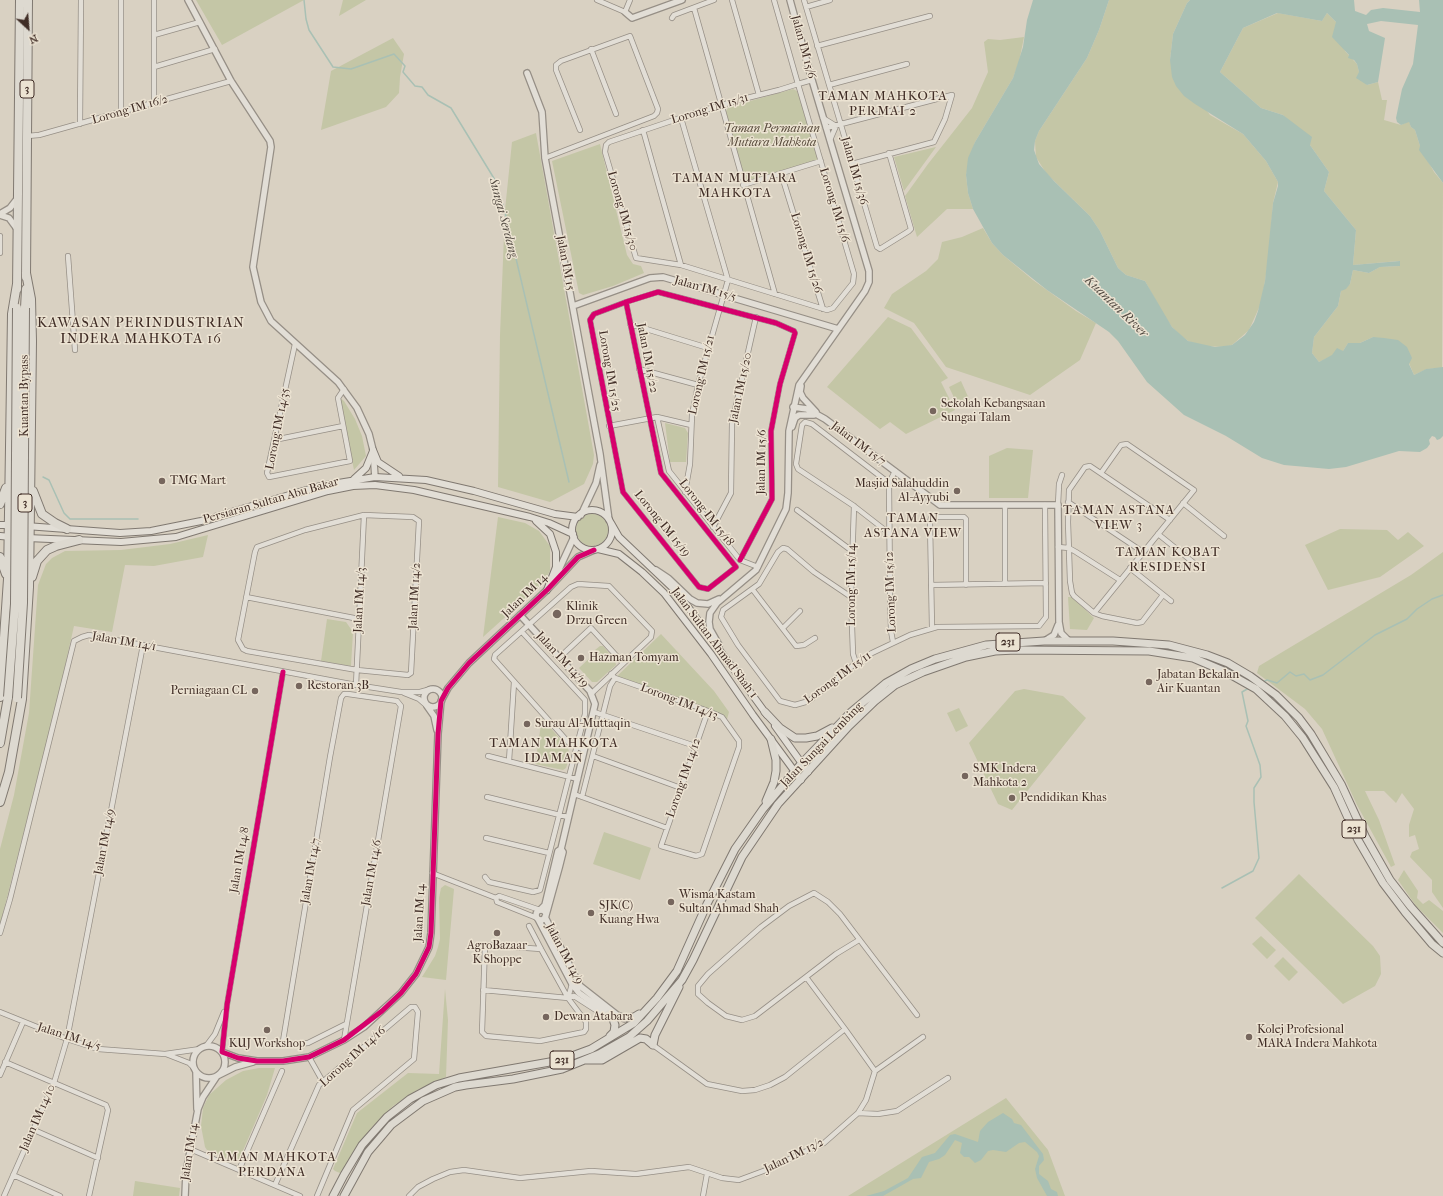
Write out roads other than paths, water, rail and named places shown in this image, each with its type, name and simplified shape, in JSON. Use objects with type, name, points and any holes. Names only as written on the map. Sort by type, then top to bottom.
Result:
[{"type":"highway","name":"Kuantan Bypass","points":[[20,0],[17,284],[21,308]]},
{"type":"highway","name":"Kuantan Bypass","points":[[0,743],[23,603],[21,308],[26,273],[28,0]]},
{"type":"highway","points":[[0,802],[9,772],[22,699],[29,588],[31,299],[26,273]]},
{"type":"highway","points":[[8,697],[8,579],[4,557],[4,525],[9,510],[12,314],[17,284]]},
{"type":"highway","points":[[0,504],[4,497],[9,472]]},
{"type":"highway","points":[[30,482],[38,507],[42,514],[67,529]]},
{"type":"highway","points":[[9,510],[13,517],[21,519],[28,514],[30,507]]},
{"type":"highway","points":[[29,588],[34,567],[42,555],[56,546],[79,540]]},
{"type":"highway","points":[[4,557],[17,550],[24,552],[29,558]]},
{"type":"highway","name":"Kuantan Bypass","points":[[0,790],[8,697]]},
{"type":"main road","points":[[373,450],[378,462],[384,468],[402,477]]},
{"type":"main road","points":[[354,479],[366,468],[373,450]]},
{"type":"main road","points":[[375,477],[379,482],[390,484],[393,487]]},
{"type":"main road","name":"Persiaran Sultan Abu Bakar","points":[[4,525],[135,533],[168,529],[220,516],[320,486],[354,479],[375,477],[402,477],[426,480],[474,491],[555,514],[579,516]]},
{"type":"main road","name":"Persiaran Sultan Abu Bakar","points":[[4,536],[135,542],[176,537],[328,491],[353,486],[375,485],[420,491],[530,517],[549,523],[573,536]]},
{"type":"main road","points":[[594,511],[604,514],[610,522],[612,531],[611,538],[607,544],[596,550],[580,546],[573,536],[573,527],[579,516],[594,511]]},
{"type":"main road","points":[[530,517],[548,531],[554,544],[556,567],[547,590]]},
{"type":"main road","name":"Jalan Sultan Ahmad Shah 1","points":[[610,522],[619,538],[654,568],[678,592],[808,772]]},
{"type":"main road","name":"Jalan Sultan Ahmad Shah 1","points":[[596,550],[620,554],[642,572],[664,594],[711,654],[770,739],[801,780]]},
{"type":"main road","name":"Jalan Sungai Lembing","points":[[333,1196],[344,1174],[362,1145],[387,1117],[410,1099],[436,1085],[459,1078],[561,1060],[591,1049],[627,1028],[657,998],[677,971],[719,879],[736,849],[763,809],[801,764],[837,726],[886,683],[923,664],[961,651],[986,645],[1044,640],[1136,642],[1169,645],[1207,655],[1234,666],[1250,676],[1276,695],[1299,718],[1341,784],[1365,836],[1390,880],[1411,907],[1443,943]]},
{"type":"main road","name":"Jalan Sungai Lembing","points":[[344,1196],[368,1152],[391,1125],[423,1101],[455,1087],[562,1069],[586,1060],[629,1037],[647,1021],[682,980],[742,857],[778,804],[849,726],[875,701],[895,685],[941,665],[973,656],[1016,650],[1149,650],[1193,658],[1212,665],[1256,689],[1294,726],[1316,756],[1334,788],[1358,840],[1394,899],[1432,944],[1443,954]]},
{"type":"main road","points":[[765,712],[780,728],[795,738],[817,736],[837,726]]},
{"type":"main road","points":[[763,809],[774,782],[776,771],[776,760],[770,739]]},
{"type":"main road","points":[[654,1045],[655,1035],[675,997],[682,980]]},
{"type":"main road","points":[[624,1018],[634,1017],[645,1011]]},
{"type":"main road","points":[[591,1049],[614,1032],[615,1021],[608,1014]]},
{"type":"main road","points":[[586,1060],[602,1060],[640,1038],[646,1039],[654,1045]]},
{"type":"street","points":[[80,124],[81,0]]},
{"type":"street","points":[[121,0],[121,112]]},
{"type":"street","points":[[154,0],[154,103]]},
{"type":"street","points":[[188,0],[232,81],[270,141],[271,147],[254,259],[254,275],[261,302],[271,321],[344,389],[364,420],[373,450],[375,477]]},
{"type":"street","points":[[598,0],[625,12],[632,18],[682,0]]},
{"type":"street","points":[[625,12],[630,0]]},
{"type":"street","points":[[672,18],[674,15],[714,0]]},
{"type":"street","points":[[732,0],[759,95]]},
{"type":"street","name":"Lorong IM 15/6","points":[[774,0],[854,274],[853,283],[830,310]]},
{"type":"street","name":"Jalan IM 15/6","points":[[722,652],[710,629],[709,618],[712,608],[750,576],[758,567],[787,506],[788,439],[793,406],[799,385],[808,369],[865,291],[870,279],[790,0]]},
{"type":"street","name":"Jalan IM 15/36","points":[[804,0],[829,85],[838,125],[852,164],[878,249],[894,241],[911,229],[890,153]]},
{"type":"street","points":[[806,7],[830,0]]},
{"type":"street","points":[[694,8],[775,294]]},
{"type":"street","points":[[817,46],[930,16]]},
{"type":"street","points":[[154,35],[200,22]]},
{"type":"street","points":[[544,158],[654,116],[657,113],[658,109],[632,38],[626,36],[561,61],[556,67],[580,130]]},
{"type":"street","points":[[154,67],[215,49]]},
{"type":"street","points":[[591,50],[616,114]]},
{"type":"street","points":[[829,85],[907,64]]},
{"type":"street","name":"Jalan IM 15","points":[[527,73],[542,112],[544,158],[600,454],[610,522]]},
{"type":"street","name":"Lorong IM 15/31","points":[[609,142],[721,105],[812,80]]},
{"type":"street","name":"Lorong IM 16/2","points":[[27,136],[39,135],[232,81]]},
{"type":"street","points":[[826,128],[952,94],[945,119],[934,142],[852,164]]},
{"type":"street","points":[[681,118],[728,280]]},
{"type":"street","points":[[823,118],[838,125]]},
{"type":"street","points":[[830,141],[838,125]]},
{"type":"street","points":[[643,130],[681,265]]},
{"type":"street","name":"Lorong IM 15/30","points":[[609,142],[606,145],[605,152],[634,255],[638,259],[681,265],[830,310]]},
{"type":"street","points":[[743,185],[820,161]]},
{"type":"street","name":"Lorong IM 15/26","points":[[781,173],[824,309]]},
{"type":"street","points":[[0,214],[14,205],[19,194]]},
{"type":"street","points":[[0,214],[9,218],[18,231]]},
{"type":"street","points":[[0,236],[0,253]]},
{"type":"street","points":[[68,256],[75,350]]},
{"type":"street","name":"Jalan IM 15/5","points":[[573,306],[656,277],[663,277],[838,329]]},
{"type":"street","name":"Lorong IM 15/21","points":[[685,492],[690,464],[691,425],[698,385],[728,280]]},
{"type":"street","points":[[626,302],[658,292],[756,317]]},
{"type":"street","name":"Lorong IM 15/25","points":[[609,426],[590,320],[594,314],[626,302]]},
{"type":"street","name":"Jalan IM 15/22","points":[[626,302],[661,472]]},
{"type":"street","name":"Jalan IM 15/6","points":[[740,560],[772,499],[771,431],[780,384],[795,335],[794,331],[756,317]]},
{"type":"street","name":"Jalan IM 15/20","points":[[713,527],[731,493],[732,423],[756,317]]},
{"type":"street","points":[[630,324],[708,348]]},
{"type":"street","name":"Lorong IM 14/35","points":[[295,344],[267,473],[271,478],[350,461],[338,398],[344,389]]},
{"type":"street","points":[[639,369],[698,385]]},
{"type":"street","points":[[808,369],[802,385],[801,394],[820,416]]},
{"type":"street","name":"Jalan IM 15/7","points":[[793,406],[806,409],[820,416],[940,505],[1058,505]]},
{"type":"street","points":[[788,439],[796,418],[802,414],[820,416]]},
{"type":"street","points":[[609,426],[657,417],[691,425]]},
{"type":"street","points":[[657,417],[667,468],[740,560],[758,567]]},
{"type":"street","points":[[889,483],[812,424],[805,422],[801,429],[796,464],[798,469],[854,506],[890,534]]},
{"type":"street","points":[[274,440],[343,426]]},
{"type":"street","name":"Lorong IM 15/19","points":[[609,426],[623,492],[699,588],[708,589],[736,567]]},
{"type":"street","points":[[1094,613],[1194,490],[1128,444],[1121,445],[1101,473]]},
{"type":"street","name":"Jalan IM 15","points":[[579,516],[596,483],[600,454]]},
{"type":"street","points":[[1163,595],[1142,622],[1137,623],[1094,613],[1072,593],[1069,548],[1069,490],[1085,467],[1090,466],[1170,520]]},
{"type":"street","name":"Lorong IM 15/12","points":[[893,642],[891,631],[889,483],[895,471]]},
{"type":"street","name":"Lorong IM 15/18","points":[[661,472],[736,567]]},
{"type":"street","points":[[1062,475],[1059,484],[1058,505],[1059,622],[1061,633],[1069,641]]},
{"type":"street","points":[[1068,502],[1143,552]]},
{"type":"street","points":[[1184,503],[1224,536]]},
{"type":"street","points":[[1005,505],[1005,584]]},
{"type":"street","name":"Lorong IM 15/11","points":[[753,590],[723,610],[721,617],[738,645],[780,701],[799,705],[809,701],[856,663],[893,642],[937,626],[1039,626],[1046,617],[1045,505]]},
{"type":"street","name":"Lorong IM 15/14","points":[[854,506],[851,597],[853,654],[856,663]]},
{"type":"street","points":[[797,510],[852,551]]},
{"type":"street","points":[[357,670],[247,651],[243,649],[238,640],[257,547],[305,530],[364,515]]},
{"type":"street","name":"Jalan IM 14/3","points":[[356,685],[364,515]]},
{"type":"street","name":"Jalan IM 14/2","points":[[357,670],[408,675],[412,670],[413,663],[419,521],[413,517],[364,515]]},
{"type":"street","points":[[932,628],[930,522],[931,518],[934,516],[964,517],[967,521],[966,584]]},
{"type":"street","points":[[1158,534],[1198,568]]},
{"type":"street","name":"Jalan IM 14","points":[[552,584],[573,536]]},
{"type":"street","points":[[1058,547],[1069,548],[1120,580]]},
{"type":"street","points":[[815,638],[804,645],[796,646],[753,590],[765,576],[780,550],[785,548],[851,597]]},
{"type":"street","name":"Jalan IM 14","points":[[431,689],[443,688],[547,590],[578,557],[596,550]]},
{"type":"street","name":"Jalan IM 15/6","points":[[654,568],[668,578],[690,600],[697,604],[708,604],[727,594]]},
{"type":"street","points":[[1130,568],[1171,600]]},
{"type":"street","points":[[931,586],[1046,583]]},
{"type":"street","points":[[584,750],[567,741],[494,659],[495,655],[571,587],[578,584],[607,585],[651,629],[652,633],[651,637],[623,663],[613,676],[592,693]]},
{"type":"street","points":[[246,597],[359,619]]},
{"type":"street","points":[[783,628],[800,611]]},
{"type":"street","name":"Jalan IM 14/19","points":[[520,615],[592,693],[595,702],[594,712],[561,849]]},
{"type":"street","points":[[1044,640],[1054,635],[1059,622]]},
{"type":"street","points":[[559,658],[591,628],[623,663]]},
{"type":"street","name":"Jalan IM 14/19","points":[[522,632],[585,700],[585,714],[576,747]]},
{"type":"street","name":"Jalan IM 14/1","points":[[0,933],[10,899],[74,641],[89,635],[283,672],[401,692]]},
{"type":"street","name":"Jalan IM 14/9","points":[[67,1039],[144,645]]},
{"type":"street","name":"Jalan IM 14/8","points":[[222,1052],[227,1004],[283,672]]},
{"type":"street","points":[[582,797],[613,676]]},
{"type":"street","name":"Lorong IM 14/13","points":[[613,676],[722,717],[739,742],[739,747],[702,854],[696,856],[661,846]]},
{"type":"street","name":"Jalan IM 14","points":[[441,701],[456,677]]},
{"type":"street","points":[[509,762],[514,682]]},
{"type":"street","points":[[401,692],[420,692],[431,689],[440,692],[441,701],[438,734]]},
{"type":"street","points":[[431,689],[424,695],[424,701],[434,716],[438,734]]},
{"type":"street","points":[[401,692],[419,699],[427,706],[435,707],[441,701]]},
{"type":"street","name":"Jalan IM 14/7","points":[[346,1024],[308,1043],[290,1045],[284,1041],[341,698],[344,694],[372,696],[397,700],[401,706]]},
{"type":"street","name":"Jalan IM 14/6","points":[[344,1040],[401,706]]},
{"type":"street","name":"Lorong IM 14/12","points":[[661,846],[708,711]]},
{"type":"street","points":[[594,712],[695,746]]},
{"type":"street","name":"Jalan IM 14","points":[[257,1061],[283,1061],[309,1057],[344,1040],[378,1015],[401,993],[416,974],[424,960],[431,933],[438,734]]},
{"type":"street","points":[[485,877],[489,882],[533,892],[538,891],[541,886],[576,747]]},
{"type":"street","points":[[488,756],[578,779]]},
{"type":"street","points":[[593,756],[681,788]]},
{"type":"street","points":[[574,794],[667,828]]},
{"type":"street","points":[[487,797],[568,817]]},
{"type":"street","points":[[486,838],[549,853]]},
{"type":"street","points":[[496,898],[497,902],[541,920],[546,916],[563,852],[561,849]]},
{"type":"street","points":[[538,919],[536,914],[545,905],[558,851],[561,849]]},
{"type":"street","points":[[432,873],[496,898],[500,896],[534,910],[540,910],[545,912],[546,916]]},
{"type":"street","points":[[859,940],[836,954],[761,1012],[749,1019],[733,1019],[726,1016],[699,996],[698,986],[702,979],[743,942],[776,914],[812,894],[817,894],[828,902],[859,940],[917,1015]]},
{"type":"street","name":"Jalan IM 14/9","points":[[546,916],[580,986],[617,1015],[624,1018]]},
{"type":"street","name":"Jalan IM 14/9","points":[[538,919],[572,984],[579,993],[608,1014]]},
{"type":"street","points":[[529,926],[568,998],[586,1022],[587,1026],[584,1032],[540,1041],[486,1036],[482,1032],[485,945],[541,949]]},
{"type":"street","points":[[806,977],[875,1071],[923,1037]]},
{"type":"street","points":[[568,998],[572,984]]},
{"type":"street","points":[[483,990],[578,998],[602,1014],[608,1014]]},
{"type":"street","name":"Jalan IM 14/8","points":[[206,1046],[215,1034],[227,1004]]},
{"type":"street","name":"Lorong IM 14/16","points":[[275,1185],[319,1085],[411,1007],[415,1006],[418,1012],[415,1054],[412,1062],[353,1110],[317,1196]]},
{"type":"street","name":"Jalan IM 14/5","points":[[0,1012],[67,1039],[104,1050],[165,1054]]},
{"type":"street","points":[[0,1075],[23,1022]]},
{"type":"street","points":[[654,1045],[708,1084],[742,1092],[755,1090],[770,1085],[785,1077],[845,1029]]},
{"type":"street","name":"Jalan IM 14/10","points":[[4,1196],[54,1083],[67,1039]]},
{"type":"street","points":[[165,1054],[200,1049],[206,1046],[214,1046],[222,1052],[238,1058],[257,1061]]},
{"type":"street","points":[[198,1109],[194,1058],[200,1049]]},
{"type":"street","points":[[198,1109],[208,1089],[223,1070],[226,1063],[222,1052]]},
{"type":"street","points":[[165,1054],[189,1063],[204,1077],[217,1076],[236,1067],[257,1061]]},
{"type":"street","points":[[309,1057],[323,1082]]},
{"type":"street","points":[[5,1062],[106,1105],[108,1110],[89,1196]]},
{"type":"street","points":[[239,1170],[282,1071]]},
{"type":"street","name":"Jalan IM 13/2","points":[[410,1196],[418,1187],[433,1179],[450,1172],[464,1170],[520,1178],[591,1171],[636,1174],[689,1167],[707,1174],[731,1180],[739,1180],[760,1173],[824,1143],[858,1113],[866,1100],[875,1071]]},
{"type":"street","points":[[858,1113],[878,1114],[897,1111],[948,1078]]},
{"type":"street","name":"Jalan IM 14","points":[[185,1196],[185,1179],[198,1109]]},
{"type":"street","points":[[34,1130],[98,1158]]},
{"type":"street","points":[[190,1148],[300,1196]]},
{"type":"street","points":[[702,1196],[707,1174]]},
{"type":"street","points":[[13,1175],[58,1196]]},
{"type":"water","name":"Kuantan River","points":[[1033,0],[1109,0],[1099,30],[1087,58],[1039,131],[1035,141],[1034,150],[1039,164],[1090,216],[1100,231],[1118,268],[1126,275],[1145,281],[1172,327],[1188,341],[1215,347],[1232,345],[1245,335],[1254,322],[1265,281],[1273,203],[1278,182],[1266,161],[1243,134],[1195,104],[1184,96],[1176,86],[1172,77],[1170,60],[1173,34],[1187,3],[1190,0],[1354,0],[1355,11],[1366,15],[1371,10],[1383,8],[1420,12],[1419,0],[1443,0],[1443,183],[1419,150],[1420,146],[1415,130],[1411,127],[1409,122],[1401,125],[1397,122],[1396,118],[1402,89],[1413,64],[1418,25],[1381,21],[1367,24],[1369,31],[1385,38],[1378,82],[1367,85],[1356,78],[1359,72],[1357,64],[1354,60],[1348,58],[1349,55],[1332,37],[1336,22],[1327,13],[1322,21],[1277,13],[1243,28],[1220,72],[1261,108],[1283,115],[1312,137],[1310,145],[1329,172],[1324,191],[1356,230],[1353,265],[1400,261],[1400,266],[1380,267],[1369,273],[1353,270],[1350,284],[1346,289],[1341,291],[1338,306],[1314,337],[1312,353],[1319,362],[1332,355],[1337,348],[1343,351],[1348,343],[1360,343],[1373,337],[1384,338],[1398,340],[1407,347],[1412,358],[1409,364],[1414,375],[1426,369],[1443,367],[1443,436],[1440,439],[1437,440],[1432,436],[1429,440],[1430,444],[1427,448],[1420,452],[1399,451],[1346,467],[1329,469],[1284,465],[1262,458],[1226,436],[1184,415],[1147,382],[1118,341],[1109,332],[1047,290],[1003,255],[992,243],[973,209],[968,193],[966,175],[968,158],[975,142],[1013,78],[1023,47],[1027,20]]},
{"type":"water","points":[[1003,1113],[1012,1119],[1014,1123],[1021,1125],[1043,1154],[1044,1160],[1039,1166],[1039,1174],[1048,1181],[1051,1189],[1057,1192],[1058,1196],[1047,1196],[1037,1178],[1035,1169],[1039,1156],[1037,1152],[1025,1142],[1019,1143],[1006,1152],[993,1150],[988,1151],[981,1160],[975,1163],[969,1157],[964,1157],[960,1153],[962,1143],[955,1140],[945,1155],[939,1159],[929,1162],[921,1178],[913,1179],[883,1196],[866,1196],[884,1191],[908,1178],[922,1157],[935,1153],[950,1135],[955,1134],[978,1142],[980,1131],[988,1122]]},
{"type":"waterway","name":"Sungai Serdang","points":[[304,0],[309,30],[333,67],[351,69],[394,54],[405,66],[403,72],[415,86],[422,87],[428,95],[451,108],[495,180],[504,208],[569,482]]},
{"type":"waterway","points":[[43,477],[49,480],[64,513],[70,519],[138,519]]},
{"type":"waterway","points":[[1263,682],[1267,680],[1277,683],[1290,672],[1296,676],[1304,674],[1310,680],[1323,675],[1375,635],[1407,619],[1417,609],[1432,599],[1443,595]]},
{"type":"waterway","points":[[1222,888],[1253,871],[1259,858],[1254,788],[1261,777],[1260,765],[1246,726],[1248,721],[1242,692],[1249,688]]},
{"type":"place","name":"Sekolah Kebangsaan Sungai Talam","points":[[933,411]]},
{"type":"place","name":"TMG Mart","points":[[162,481]]},
{"type":"place","name":"Masjid Salahuddin Al-Ayyubi","points":[[957,491]]},
{"type":"place","name":"Klinik Drzu Green","points":[[557,614]]},
{"type":"place","name":"Hazman Tomyam","points":[[581,658]]},
{"type":"place","name":"Jabatan Bekalan Air Kuantan","points":[[1149,682]]},
{"type":"place","name":"Restoran 3B","points":[[299,686]]},
{"type":"place","name":"Perniagaan CL","points":[[255,691]]},
{"type":"place","name":"Surau Al-Muttaqin","points":[[527,724]]},
{"type":"place","name":"SMK Indera Mahkota 2","points":[[965,776]]},
{"type":"place","name":"Pendidikan Khas","points":[[1012,798]]},
{"type":"place","name":"Wisma Kastam Sultan Ahmad Shah","points":[[671,902]]},
{"type":"place","name":"SJK(C) Kuang Hwa","points":[[591,913]]},
{"type":"place","name":"AgroBazaar K Shoppe","points":[[497,933]]},
{"type":"place","name":"Dewan Atabara","points":[[546,1017]]},
{"type":"place","name":"KUJ Workshop","points":[[267,1030]]},
{"type":"place","name":"Kolej Profesional MARA Indera Mahkota","points":[[1249,1037]]},
{"type":"district","name":"TAMAN MAHKOTA PERMAI 2","points":[[883,104]]},
{"type":"district","name":"TAMAN MUTIARA MAHKOTA","points":[[735,186]]},
{"type":"district","name":"KAWASAN PERINDUSTRIAN INDERA MAHKOTA 16","points":[[141,332]]},
{"type":"district","name":"TAMAN ASTANA VIEW 3","points":[[1119,518]]},
{"type":"district","name":"TAMAN ASTANA VIEW","points":[[913,526]]},
{"type":"district","name":"TAMAN KOBAT RESIDENSI","points":[[1168,560]]},
{"type":"district","name":"TAMAN MAHKOTA IDAMAN","points":[[554,752]]},
{"type":"district","name":"TAMAN MAHKOTA PERDANA","points":[[272,1166]]},
{"type":"park label","name":"Taman Permainan Mutiara Mahkota","points":[[772,136]]}]
